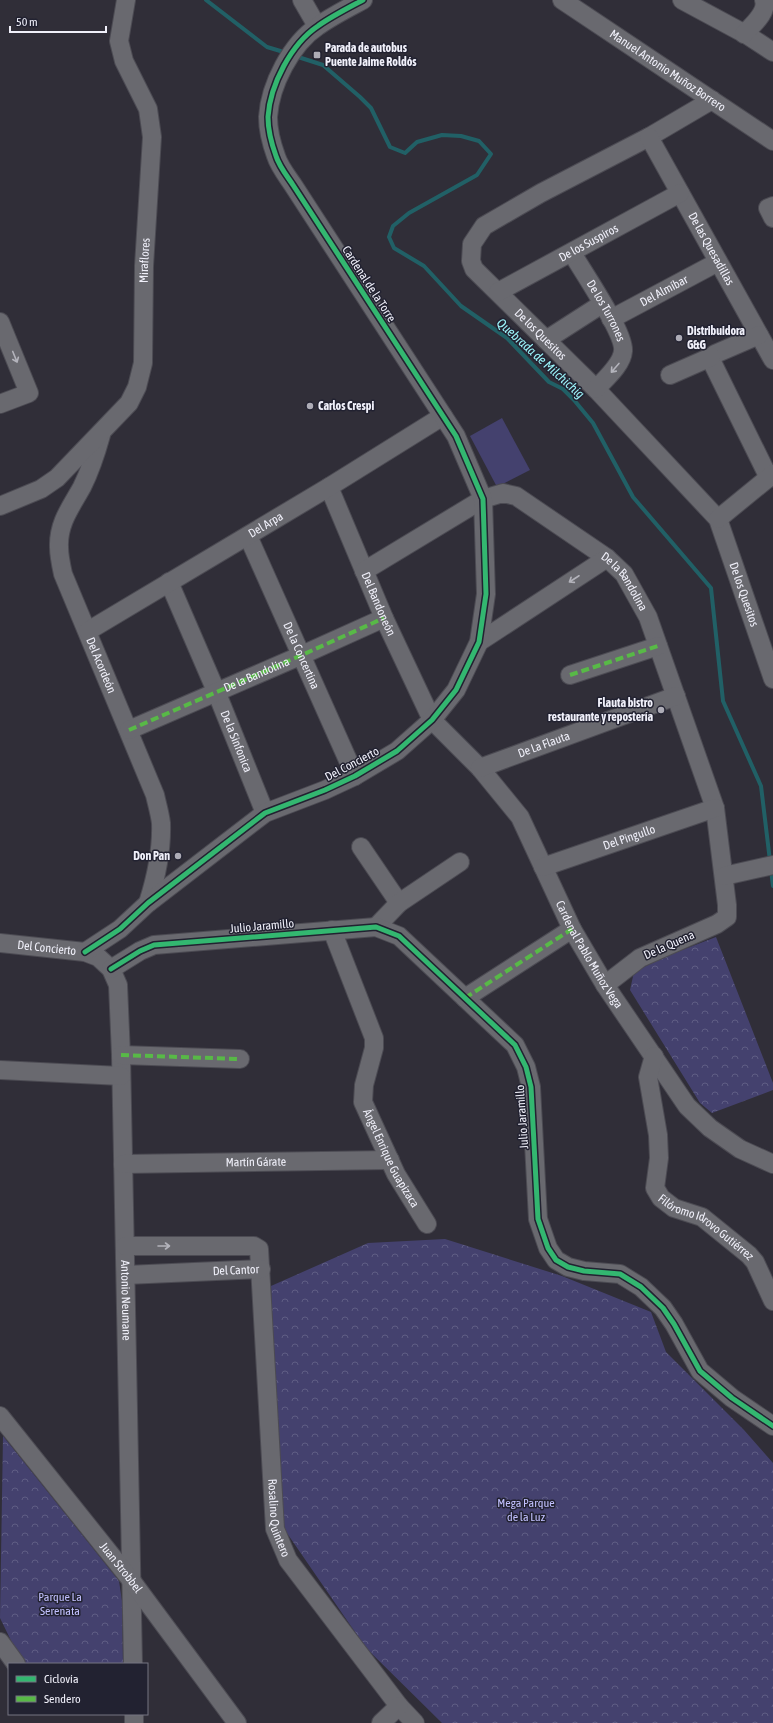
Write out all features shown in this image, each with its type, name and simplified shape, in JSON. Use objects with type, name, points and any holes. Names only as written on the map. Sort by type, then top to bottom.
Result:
[{"type":"street","points":[[302,0],[317,26],[363,0]]},
{"type":"street","name":"Manuel Antonio Muñoz Borrero","points":[[562,0],[773,141]]},
{"type":"street","points":[[682,0],[744,34],[773,52]]},
{"type":"street","points":[[744,34],[764,12],[766,5],[764,0]]},
{"type":"street","name":"Miraflores","points":[[0,506],[21,499],[41,489],[69,466],[129,403],[138,386],[143,363],[144,266],[152,137],[148,109],[124,61],[119,41],[122,3]]},
{"type":"street","name":"Cardenal de la Torre","points":[[317,26],[300,44],[279,74],[268,118],[276,158],[456,436],[482,499]]},
{"type":"street","name":"De los Quesitos","points":[[712,100],[649,137],[542,193],[484,226],[472,244],[471,261],[474,269],[596,389],[718,519],[773,680]]},
{"type":"street","name":"De las Quesadillas","points":[[649,137],[773,360]]},
{"type":"street","name":"De los Suspiros","points":[[498,292],[680,193]]},
{"type":"street","points":[[773,206],[768,208],[773,218]]},
{"type":"street","name":"De los Turrones","points":[[572,253],[607,312],[622,342],[624,352],[619,362],[596,389]]},
{"type":"street","name":"Del Almíbar","points":[[546,340],[718,262]]},
{"type":"street","points":[[0,322],[29,393],[0,404]]},
{"type":"street","points":[[670,375],[759,335]]},
{"type":"street","points":[[711,357],[711,360],[770,479],[718,519]]},
{"type":"street","name":"Del Arpa","points":[[88,631],[329,488],[443,416]]},
{"type":"street","name":"Del Acordeón","points":[[102,432],[94,460],[81,488],[68,508],[61,528],[59,546],[63,574],[155,795],[161,822],[159,856],[156,879],[148,904]]},
{"type":"street","name":"Del Bandoneón","points":[[329,488],[384,618],[432,720]]},
{"type":"street","name":"De la Bandolina","points":[[364,571],[482,499],[503,493],[516,496],[607,558],[624,574],[648,617],[676,696],[715,808],[728,905]]},
{"type":"street","name":"Del Concierto","points":[[0,944],[85,952],[120,929],[148,904],[265,813],[325,790],[354,776],[397,751],[432,720],[456,690],[479,642],[486,594],[482,499]]},
{"type":"street","name":"De la Concertina","points":[[248,536],[302,655],[354,776]]},
{"type":"street","points":[[479,642],[607,558]]},
{"type":"street","name":"De la Sinfonica","points":[[169,582],[216,691],[265,813]]},
{"type":"street","name":"De la Bandolina","points":[[128,730],[384,618]]},
{"type":"street","points":[[570,675],[658,646]]},
{"type":"street","name":"De La Flauta","points":[[480,768],[676,696]]},
{"type":"street","name":"Cardenal Pablo Muñoz Vega","points":[[432,720],[480,768],[520,817],[572,929],[605,985],[654,1056],[686,1106],[710,1128],[740,1149],[773,1164]]},
{"type":"street","name":"Del Pingullo","points":[[543,867],[715,808]]},
{"type":"street","points":[[361,847],[399,902]]},
{"type":"street","points":[[376,927],[399,902],[460,862]]},
{"type":"street","points":[[724,876],[767,866]]},
{"type":"street","name":"De la Quena","points":[[605,985],[640,958],[718,924],[727,917],[728,905]]},
{"type":"street","name":"Julio Jaramillo","points":[[111,969],[140,950],[154,946],[376,927],[399,936],[515,1045],[526,1067],[531,1087],[538,1219],[548,1248],[556,1260],[568,1267],[584,1271],[620,1274],[641,1288],[663,1308],[674,1324],[700,1370],[732,1398],[773,1426]]},
{"type":"street","points":[[465,998],[572,929]]},
{"type":"street","name":"Ángel Enrique Guapizaca","points":[[332,930],[374,1038],[374,1048],[364,1085],[363,1102],[396,1174],[427,1224]]},
{"type":"street","name":"Antonio Neumane","points":[[85,952],[98,957],[111,969],[118,985],[126,1275],[130,1580],[133,1663]]},
{"type":"street","points":[[121,1055],[240,1058]]},
{"type":"street","name":"Filóromo Idrovo Gutiérrez","points":[[654,1056],[648,1077],[658,1135],[659,1158],[655,1188],[661,1198],[674,1208],[702,1217],[749,1255],[773,1301]]},
{"type":"street","points":[[0,1070],[121,1076]]},
{"type":"street","name":"Martín Gárate","points":[[123,1164],[390,1160]]},
{"type":"street","name":"Del Cantor","points":[[125,1246],[254,1246],[260,1252],[262,1269],[126,1275]]},
{"type":"street","name":"Rosalino Quintero","points":[[262,1269],[275,1529],[288,1560],[399,1706],[415,1723]]},
{"type":"street","name":"Juan Strobbel","points":[[0,1416],[130,1580],[237,1723]]},
{"type":"street","points":[[0,1642],[15,1663]]},
{"type":"street","points":[[381,1723],[399,1706]]},
{"type":"green space","points":[[502,418],[530,470],[497,487],[470,436]]},
{"type":"green space","points":[[716,937],[773,1083],[773,1090],[712,1113],[700,1103],[630,990],[634,972],[664,957]]},
{"type":"green space","name":"Mega Parque de la Luz","points":[[445,1239],[562,1276],[651,1312],[666,1352],[744,1430],[773,1463],[773,1723],[442,1723],[366,1648],[280,1523],[271,1286],[368,1243]]},
{"type":"green space","name":"Parque La Serenata","points":[[3,1436],[119,1581],[122,1601],[123,1663],[24,1663],[21,1661],[0,1618]]},
{"type":"waterway","name":"Quebrada de Milchichig","points":[[206,0],[267,47],[287,53]]},
{"type":"waterway","name":"Quebrada de Milchichig","points":[[295,56],[323,65],[360,97],[371,108],[390,147],[405,153],[417,142],[442,135],[461,136],[479,141],[491,154],[477,175],[409,213],[393,226],[389,237],[394,248],[424,266],[461,306],[507,338],[549,382],[563,389],[574,400],[593,423],[633,497],[711,588],[723,701],[761,786],[770,861]]},
{"type":"waterway","name":"Quebrada de Milchichig","points":[[771,870],[773,886]]},
{"type":"marked path","points":[[129,730],[384,618]]},
{"type":"marked path","points":[[570,675],[658,646]]},
{"type":"marked path","points":[[465,998],[572,929]]},
{"type":"marked path","points":[[121,1055],[240,1059]]},
{"type":"cycle path","points":[[85,952],[120,929],[148,903],[265,813],[325,790],[355,776],[397,751],[432,720],[456,690],[479,642],[486,594],[483,499],[456,436],[281,167],[277,160],[269,132],[268,117],[273,92],[291,54],[299,43],[318,26],[334,15],[363,0]]},
{"type":"cycle path","points":[[111,969],[140,951],[154,945],[376,927],[399,936],[515,1045],[526,1067],[531,1087],[538,1219],[548,1248],[556,1260],[568,1267],[584,1271],[620,1274],[641,1287],[663,1308],[674,1324],[700,1371],[732,1398],[773,1426]]},
{"type":"place","name":"Parada de autobus Puente Jaime Roldós","points":[[317,55]]},
{"type":"place","name":"Distribuidora G&G","points":[[679,338]]},
{"type":"place","name":"Carlos Crespi","points":[[310,406]]},
{"type":"place","name":"Flauta bistro restaurante y repostería","points":[[661,710]]},
{"type":"place","name":"Don Pan","points":[[178,856]]}]
